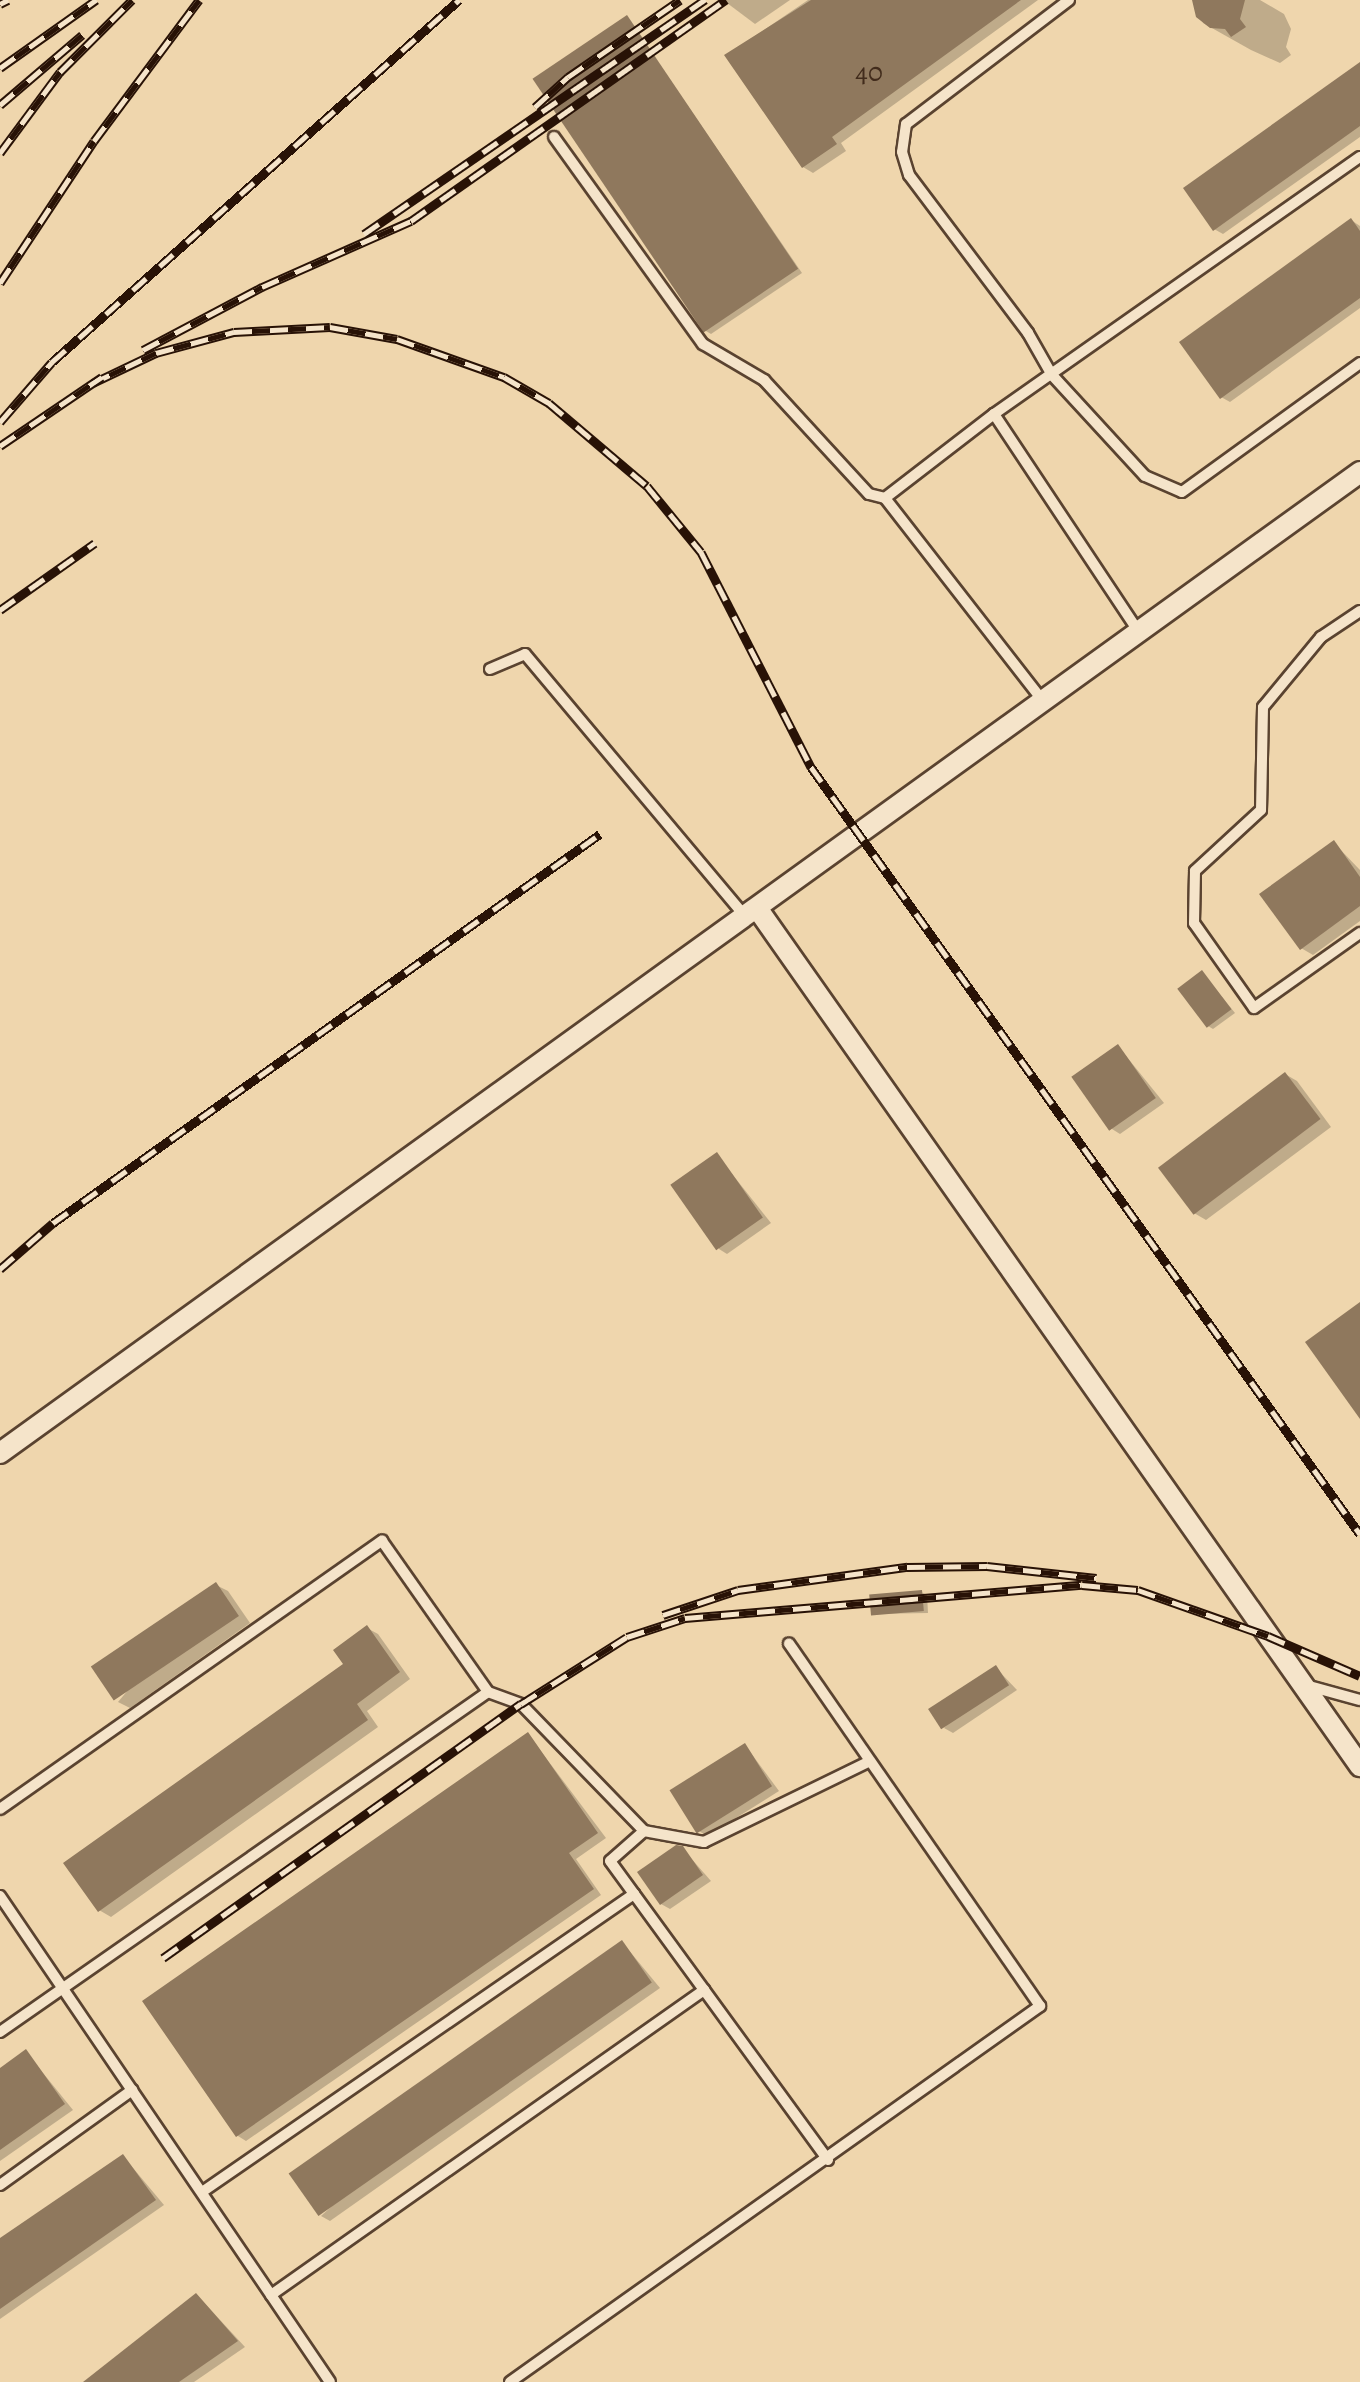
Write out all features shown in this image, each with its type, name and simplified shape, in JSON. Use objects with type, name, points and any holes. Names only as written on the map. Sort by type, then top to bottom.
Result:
[{"type":"street","points":[[0,1453],[1360,472]]},
{"type":"street","points":[[751,912],[1360,1766]]},
{"type":"lane","points":[[1069,0],[906,124],[902,152],[909,175],[1028,333],[1052,375],[1145,476],[1182,492],[1360,363]]},
{"type":"lane","points":[[554,137],[703,344],[764,380],[869,494],[885,498],[1043,701]]},
{"type":"lane","points":[[885,498],[994,414],[1360,157]]},
{"type":"lane","points":[[994,414],[1139,632]]},
{"type":"lane","points":[[1360,611],[1321,637],[1263,707],[1261,810],[1195,871],[1194,923],[1254,1008],[1360,933]]},
{"type":"lane","points":[[490,669],[525,654],[751,912]]},
{"type":"lane","points":[[0,1809],[382,1541],[488,1692],[521,1704],[644,1831],[704,1842],[868,1762]]},
{"type":"lane","points":[[510,2382],[828,2160],[1040,2006],[789,1644]]},
{"type":"lane","points":[[1303,1684],[1360,1700]]},
{"type":"lane","points":[[0,2032],[488,1692]]},
{"type":"lane","points":[[644,1831],[610,1861],[828,2160]]},
{"type":"lane","points":[[202,2192],[634,1894]]},
{"type":"lane","points":[[0,1896],[330,2382]]},
{"type":"lane","points":[[271,2295],[704,1990]]},
{"type":"lane","points":[[0,2185],[132,2090]]},
{"type":"building","points":[[811,0],[1021,0],[832,137],[837,144],[802,168],[724,55]]},
{"type":"building","points":[[1192,0],[1245,0],[1240,19],[1246,27],[1231,37],[1225,29],[1210,28],[1196,17]]},
{"type":"building","points":[[627,15],[798,269],[704,332],[532,79]]},
{"type":"building","points":[[1360,62],[1360,126],[1213,231],[1183,188]]},
{"type":"building","points":[[1351,218],[1360,231],[1360,298],[1220,399],[1179,342]]},
{"type":"building","points":[[1334,840],[1360,877],[1360,906],[1300,950],[1259,894]]},
{"type":"building","points":[[1202,970],[1231,1009],[1207,1028],[1177,989]]},
{"type":"building","points":[[1118,1044],[1156,1098],[1109,1131],[1071,1077]]},
{"type":"building","points":[[1285,1072],[1321,1119],[1194,1215],[1158,1168]]},
{"type":"building","points":[[717,1152],[763,1218],[716,1250],[670,1185]]},
{"type":"building","points":[[1360,1302],[1360,1419],[1305,1342]]},
{"type":"building","points":[[216,1582],[239,1616],[114,1700],[91,1666]]},
{"type":"building","points":[[922,1590],[924,1611],[871,1616],[869,1595]]},
{"type":"building","points":[[367,1625],[400,1672],[357,1704],[368,1720],[98,1912],[63,1863],[343,1664],[333,1650]]},
{"type":"building","points":[[996,1665],[1009,1685],[941,1729],[928,1709]]},
{"type":"building","points":[[528,1732],[598,1833],[569,1853],[594,1889],[236,2137],[142,2001]]},
{"type":"building","points":[[745,1743],[772,1786],[697,1833],[670,1790]]},
{"type":"building","points":[[676,1845],[683,1846],[703,1875],[660,1905],[637,1872]]},
{"type":"building","points":[[622,1940],[652,1983],[318,2216],[289,2173]]},
{"type":"building","points":[[26,2049],[65,2104],[0,2150],[0,2068]]},
{"type":"building","points":[[123,2154],[156,2200],[0,2309],[0,2238]]},
{"type":"building","points":[[196,2293],[238,2341],[179,2382],[83,2382]]},
{"type":"railway","points":[[0,4],[8,0]]},
{"type":"railway","points":[[0,68],[96,0]]},
{"type":"railway","points":[[0,153],[60,72],[132,0]]},
{"type":"railway","points":[[0,283],[94,141],[199,0]]},
{"type":"railway","points":[[0,422],[52,362],[459,0]]},
{"type":"railway","points":[[535,107],[568,77],[680,0]]},
{"type":"railway","points":[[364,234],[705,0]]},
{"type":"railway","points":[[143,350],[262,287],[411,221],[726,0]]},
{"type":"railway","points":[[0,105],[82,35]]},
{"type":"railway","points":[[93,383],[156,353],[234,332],[330,327],[397,339],[504,377],[549,403],[647,486],[701,552],[811,767],[1360,1534]]},
{"type":"railway","points":[[0,446],[102,377]]},
{"type":"railway","points":[[0,610],[95,543]]},
{"type":"railway","points":[[0,1269],[53,1223],[600,834]]},
{"type":"railway","points":[[663,1615],[738,1590],[907,1567],[987,1566],[1096,1578]]},
{"type":"railway","points":[[163,1958],[521,1704],[627,1637],[685,1618],[1082,1585],[1138,1590],[1268,1636],[1360,1676]]}]
